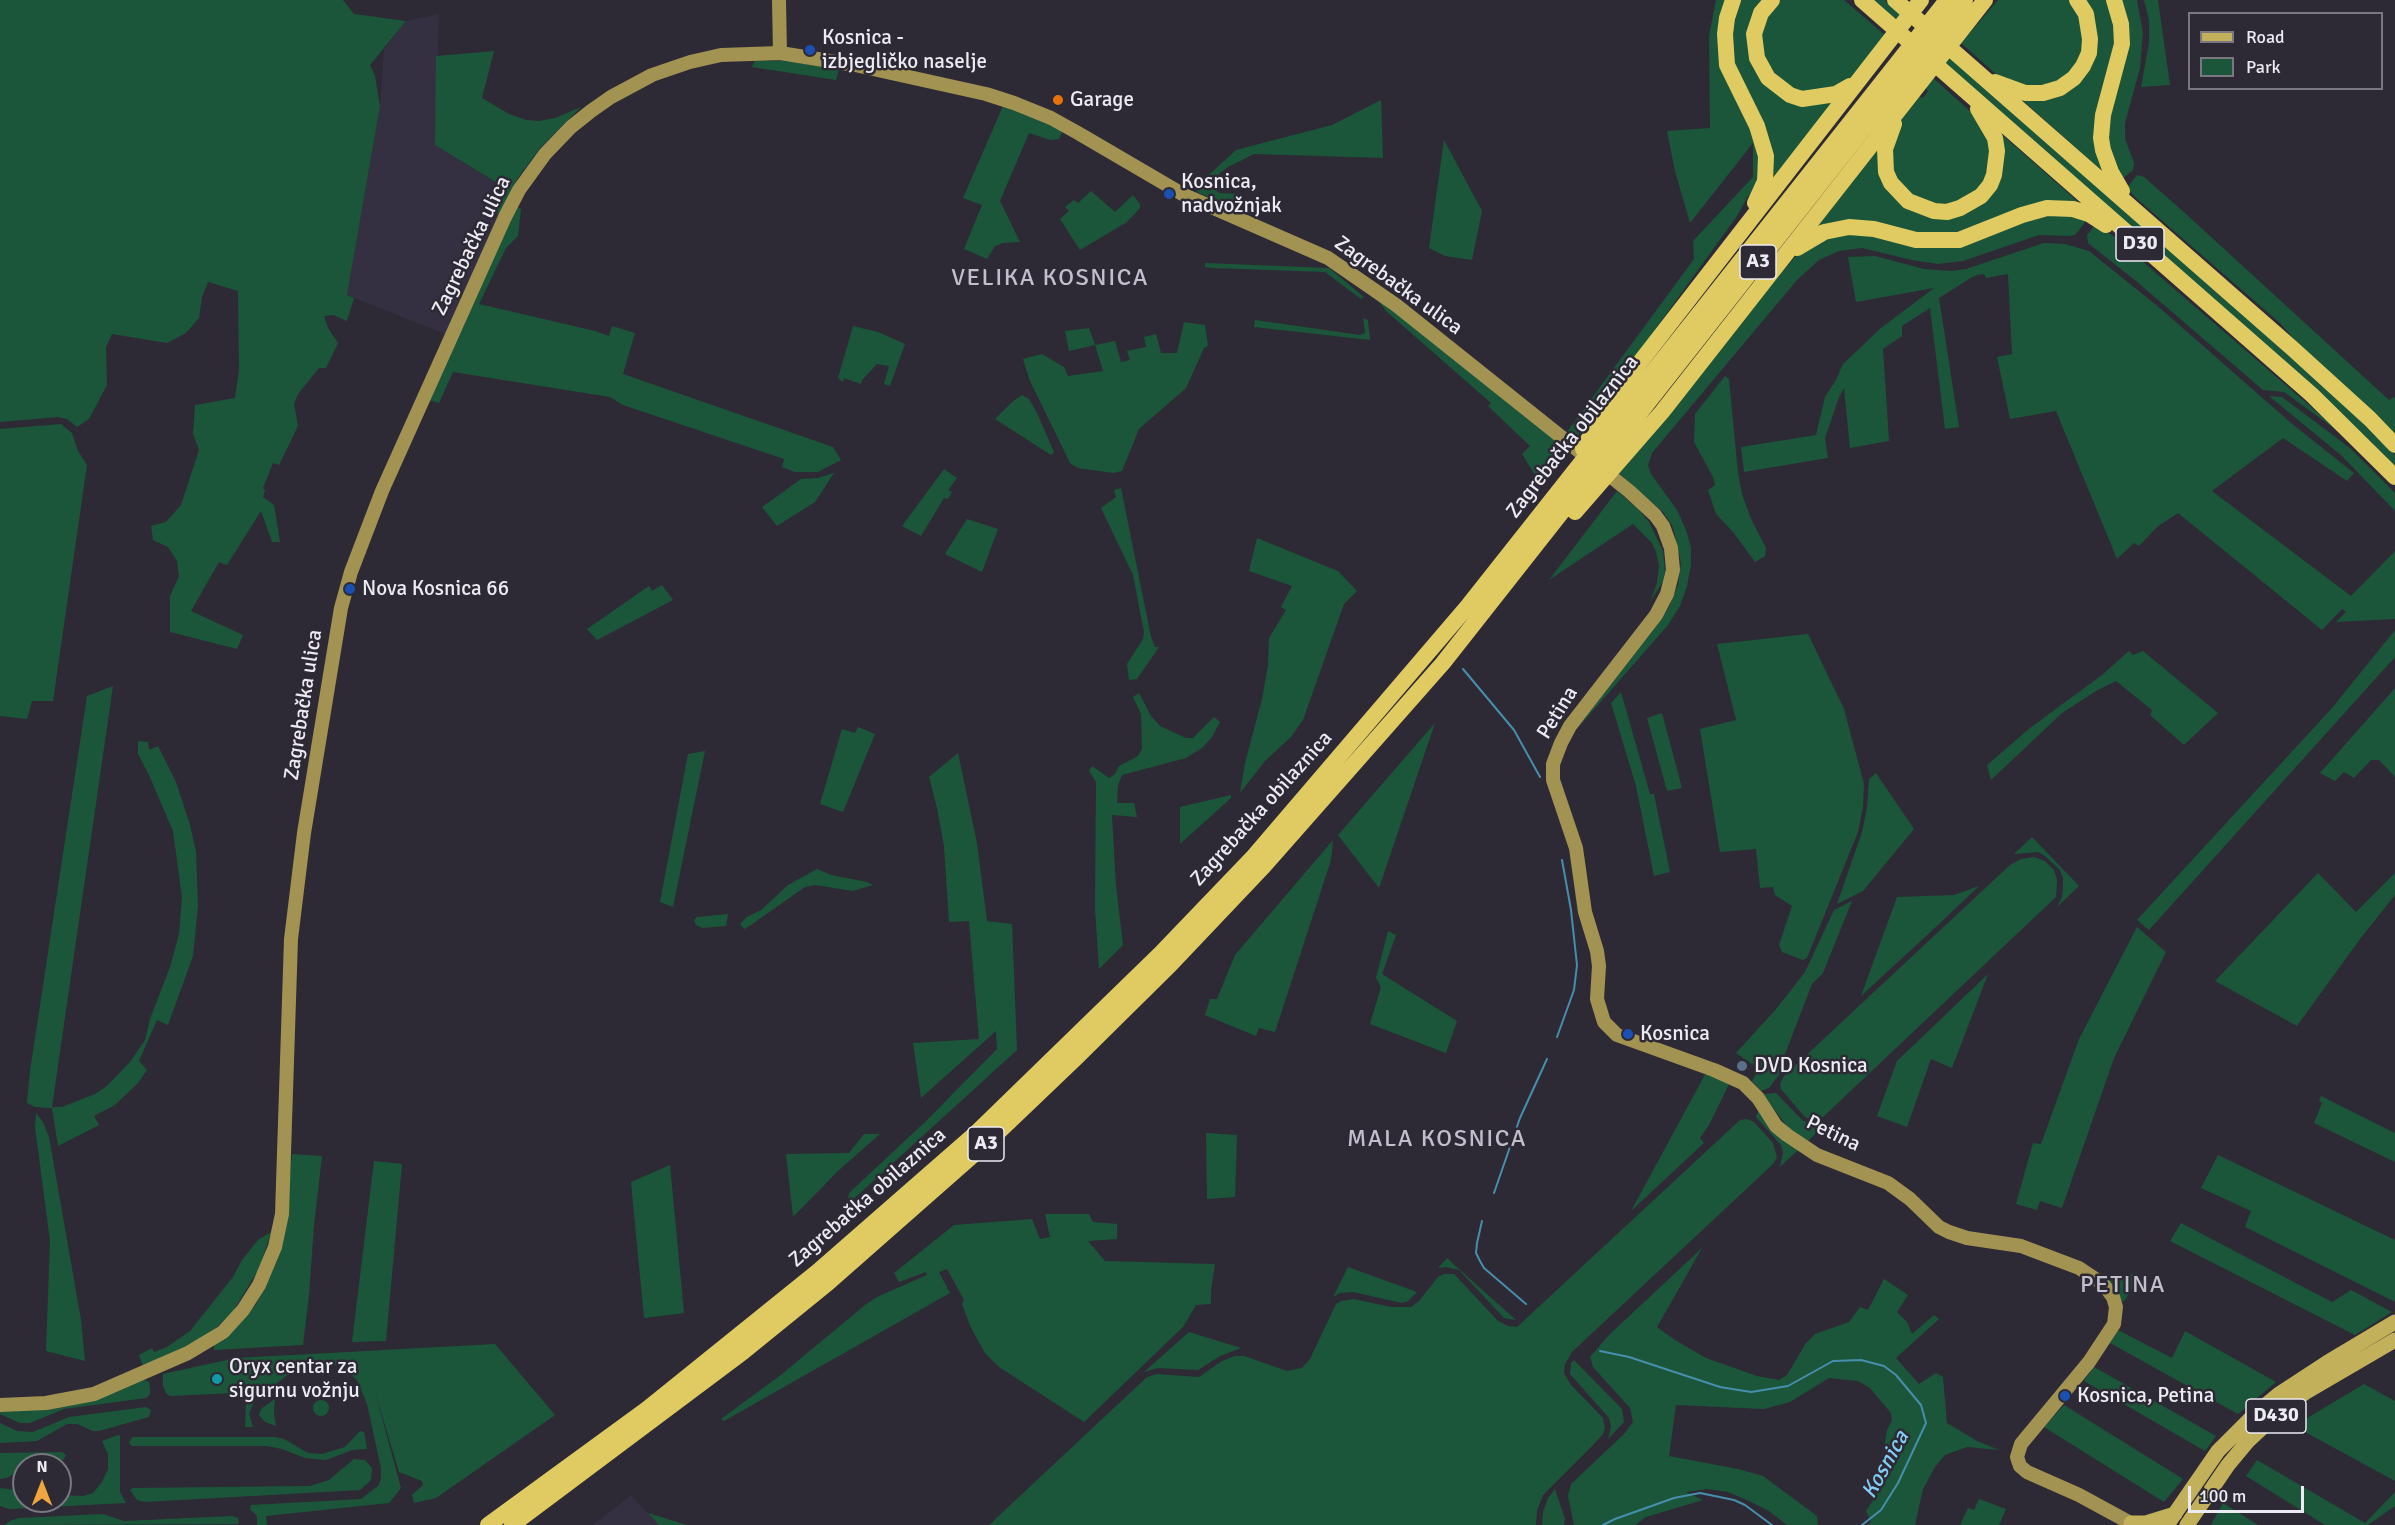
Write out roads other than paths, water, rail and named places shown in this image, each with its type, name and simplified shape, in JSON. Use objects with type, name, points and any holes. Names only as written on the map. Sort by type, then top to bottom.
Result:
[{"type":"highway","points":[[1733,0],[1725,34],[1727,65],[1757,126],[1766,156],[1764,181],[1750,212],[1750,220]]},
{"type":"highway","points":[[1772,0],[1761,13],[1754,34],[1757,58],[1768,78],[1790,95],[1802,99],[1836,94],[1856,83]]},
{"type":"highway","name":"D30","points":[[1895,0],[2292,348],[2395,445]]},
{"type":"highway","points":[[1559,491],[1564,473],[1580,456],[1605,409],[1921,0]]},
{"type":"highway","name":"Zagrebačka obilaznica","points":[[488,1525],[647,1409],[776,1307],[976,1133],[1066,1048],[1254,856],[1467,607],[1947,0]]},
{"type":"highway","name":"Zagrebačka obilaznica","points":[[512,1525],[654,1420],[793,1312],[987,1143],[1171,964],[1264,866],[1443,663],[1965,0]]},
{"type":"highway","points":[[1551,525],[1569,520],[1662,412],[1985,0]]},
{"type":"highway","points":[[1965,24],[1973,21],[1991,0]]},
{"type":"highway","points":[[1981,75],[2025,93],[2043,93],[2060,88],[2074,78],[2086,59],[2090,39],[2086,14],[2077,0]]},
{"type":"highway","points":[[2114,0],[2121,24],[2122,44],[2103,115],[2101,138],[2111,172],[2127,202]]},
{"type":"highway","name":"D30","points":[[1862,1],[2312,395],[2395,477]]},
{"type":"highway","points":[[1910,94],[1908,103],[1891,128],[1885,148],[1886,172],[1899,194],[1908,201],[1934,212],[1947,212],[1960,208],[1980,196],[1990,185],[1997,163],[1995,138],[1968,93]]},
{"type":"highway","points":[[1783,259],[1812,238],[1837,229],[1863,227],[1916,240],[1959,240],[2022,215],[2047,208],[2073,209],[2088,214],[2119,234],[2270,366],[2302,391],[2312,395]]},
{"type":"main road","name":"D430","points":[[2171,1519],[2218,1451],[2256,1413],[2279,1394],[2395,1322]]},
{"type":"main road","name":"D430","points":[[2187,1525],[2228,1465],[2248,1441],[2278,1413],[2306,1392],[2395,1340]]},
{"type":"main road","points":[[2130,1524],[2171,1519]]},
{"type":"street","points":[[779,0],[780,53]]},
{"type":"street","name":"Zagrebačka ulica","points":[[0,1405],[46,1403],[94,1394],[188,1353],[222,1332],[252,1298],[266,1272],[278,1235],[284,1192],[291,939],[304,833],[341,608],[360,546],[382,491],[519,190],[544,154],[571,127],[611,97],[652,75],[690,62],[722,55],[780,53],[855,64],[986,94],[1014,103],[1051,118],[1184,195],[1300,244],[1345,267],[1629,491]]},
{"type":"street","name":"Petina","points":[[1629,491],[1655,515],[1668,536],[1673,560],[1669,587],[1656,615],[1565,735],[1554,759],[1552,770],[1555,790],[1576,849],[1585,912],[1598,951],[1597,999],[1604,1022],[1617,1035],[1714,1070],[1743,1083],[1758,1098],[1776,1126],[1787,1135],[1817,1155],[1888,1183],[1910,1199],[1939,1227],[1967,1238],[2021,1246],[2079,1268],[2103,1284],[2113,1298],[2116,1307],[2114,1324],[2089,1362],[2021,1444],[2017,1457],[2020,1466],[2026,1472],[2079,1495],[2130,1524]]},
{"type":"waterway","points":[[1463,669],[1514,730],[1540,777]]},
{"type":"waterway","points":[[1557,1037],[1574,990],[1577,965],[1571,910],[1562,860]]},
{"type":"waterway","points":[[1494,1193],[1520,1118],[1547,1059]]},
{"type":"waterway","points":[[1482,1221],[1476,1253],[1480,1261],[1484,1268],[1526,1304]]},
{"type":"waterway","name":"Kosnica","points":[[1600,1351],[1629,1357],[1720,1387],[1751,1392],[1788,1386],[1833,1361],[1861,1360],[1884,1366],[1896,1375],[1921,1405],[1926,1423],[1898,1483],[1881,1510],[1862,1525]]},
{"type":"waterway","name":"Kosnica","points":[[1603,1525],[1674,1498],[1700,1493],[1734,1500],[1745,1505],[1772,1525]]},
{"type":"place","name":"Kosnica - izbjegličko naselje","points":[[810,50]]},
{"type":"place","name":"Garage","points":[[1058,100]]},
{"type":"place","name":"Kosnica, nadvožnjak","points":[[1169,194]]},
{"type":"place","name":"Nova Kosnica 66","points":[[350,589]]},
{"type":"place","name":"Kosnica","points":[[1628,1034]]},
{"type":"place","name":"DVD Kosnica","points":[[1742,1066]]},
{"type":"place","name":"Oryx centar za sigurnu vožnju","points":[[217,1379]]},
{"type":"place","name":"Kosnica, Petina","points":[[2065,1396]]},
{"type":"district","name":"VELIKA KOSNICA","points":[[1050,279]]},
{"type":"district","name":"MALA KOSNICA","points":[[1437,1140]]},
{"type":"district","name":"PETINA","points":[[2123,1286]]}]
